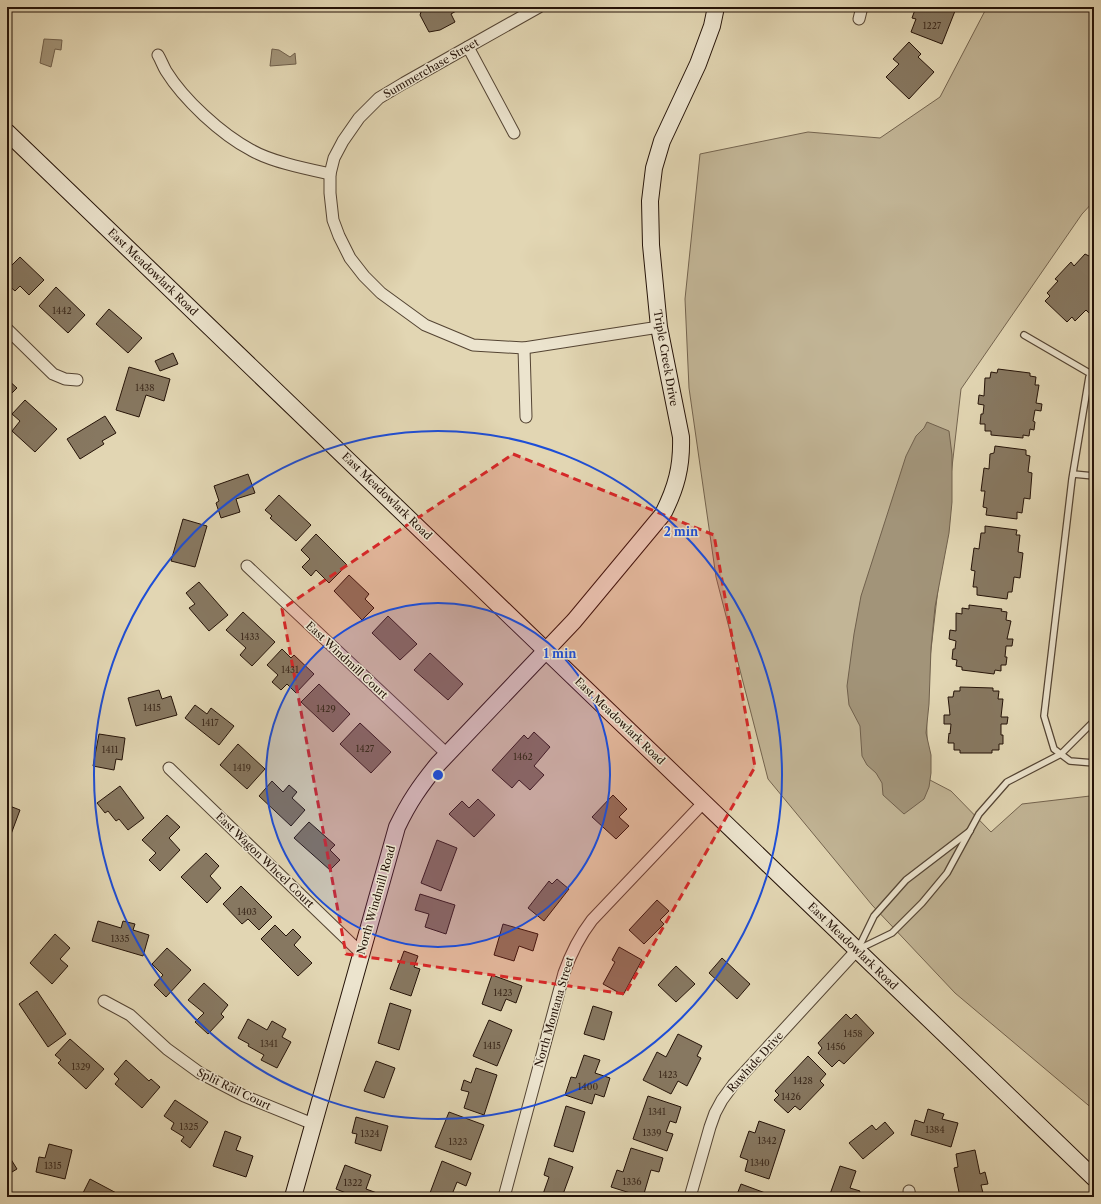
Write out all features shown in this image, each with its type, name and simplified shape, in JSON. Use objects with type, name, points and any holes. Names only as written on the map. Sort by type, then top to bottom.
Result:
[{"type":"main road","name":"Triple Creek Drive","points":[[546,650],[574,621],[663,514],[672,497],[679,474],[681,455],[680,437],[659,327],[651,245],[650,201],[654,168],[662,141],[698,64],[712,26],[716,7]]},
{"type":"main road","name":"East Meadowlark Road","points":[[7,132],[1094,1178]]},
{"type":"main road","name":"North Windmill Road","points":[[292,1197],[397,827],[408,804],[419,787],[447,754],[546,650]]},
{"type":"street","name":"Summerchase Street","points":[[539,7],[379,98],[358,118],[342,141],[334,158],[330,174],[330,193],[333,220],[338,236],[350,258],[380,293],[425,325],[473,345],[524,348],[659,327]]},
{"type":"street","points":[[859,19],[862,7]]},
{"type":"street","points":[[468,47],[514,133]]},
{"type":"street","points":[[158,55],[166,71],[193,105],[220,129],[252,151],[295,166],[330,174]]},
{"type":"street","points":[[7,329],[53,374],[65,379],[77,380]]},
{"type":"street","points":[[524,348],[526,360],[526,417]]},
{"type":"street","name":"East Windmill Court","points":[[247,566],[447,754]]},
{"type":"street","name":"East Wagon Wheel Court","points":[[169,768],[361,953]]},
{"type":"street","name":"North Montana Street","points":[[504,1197],[564,973],[572,950],[592,920],[704,802]]},
{"type":"street","name":"Rawhide Drive","points":[[690,1197],[710,1127],[722,1100],[733,1085],[857,950]]},
{"type":"street","name":"Split Rail Court","points":[[104,1001],[130,1015],[167,1049],[200,1073],[244,1096],[313,1124]]},
{"type":"lane","points":[[1024,336],[1092,372],[1088,377],[1073,474],[1044,716],[1054,749],[1070,761],[1094,763]]},
{"type":"lane","points":[[1073,474],[1094,476]]},
{"type":"lane","points":[[857,950],[892,933],[922,903],[947,873],[979,814],[1007,782],[1061,754],[1094,721]]},
{"type":"lane","points":[[857,950],[874,916],[906,880],[972,829]]},
{"type":"highlighted area","points":[[513,454],[714,535],[755,767],[625,994],[346,954],[282,609]]},
{"type":"shaded area","points":[[987,7],[1094,7],[1094,201],[1082,214],[961,389],[926,693],[928,779],[951,791],[991,832],[1022,804],[1090,796],[1094,805],[1094,1110],[955,993],[872,905],[768,779],[716,577],[689,388],[685,299],[700,154],[808,132],[880,138],[940,97]]},
{"type":"shaded area","points":[[44,39],[62,40],[61,50],[55,49],[51,67],[40,63]]},
{"type":"shaded area","points":[[272,49],[279,50],[290,57],[295,53],[296,64],[270,66]]},
{"type":"shaded area","points":[[927,422],[949,431],[952,455],[952,502],[949,533],[935,607],[931,648],[929,704],[926,733],[931,755],[929,787],[924,799],[904,814],[883,795],[882,783],[876,773],[867,765],[862,756],[860,726],[849,705],[847,686],[861,596],[906,456],[916,436],[924,428]]},
{"type":"building","points":[[421,7],[463,7],[451,14],[455,22],[440,30],[429,32],[420,15],[422,9]]},
{"type":"building","points":[[916,7],[945,7],[955,11],[942,44],[911,32],[916,19],[912,18]]},
{"type":"building","points":[[909,42],[921,54],[918,57],[934,72],[909,99],[886,77],[899,64],[893,59]]},
{"type":"building","points":[[1093,251],[1094,309],[1090,314],[1086,310],[1075,321],[1072,317],[1067,322],[1045,301],[1050,296],[1047,293],[1058,281],[1055,279],[1071,262],[1074,266],[1085,254],[1089,256]]},
{"type":"building","points":[[20,257],[44,280],[29,295],[20,286],[15,291],[7,284],[7,270]]},
{"type":"building","points":[[56,287],[85,315],[68,333],[39,306]]},
{"type":"building","points":[[109,309],[142,338],[128,353],[96,324]]},
{"type":"building","points":[[173,353],[178,364],[160,371],[155,361]]},
{"type":"building","points":[[129,367],[170,379],[164,401],[146,395],[139,417],[116,410]]},
{"type":"building","points":[[998,369],[1030,373],[1030,376],[1036,377],[1035,385],[1039,385],[1036,403],[1042,404],[1041,411],[1035,410],[1033,421],[1035,422],[1034,430],[1030,429],[1029,436],[1023,435],[1023,438],[991,435],[991,431],[985,431],[985,424],[980,424],[984,405],[978,404],[979,395],[984,396],[985,378],[990,378],[991,372],[997,373]]},
{"type":"building","points":[[7,379],[17,388],[7,398]]},
{"type":"building","points":[[25,400],[57,429],[35,452],[12,431],[20,421],[12,414]]},
{"type":"building","points":[[105,416],[116,433],[102,441],[104,444],[80,459],[67,439]]},
{"type":"building","points":[[995,446],[1026,450],[1026,455],[1030,456],[1028,472],[1032,473],[1030,499],[1024,498],[1022,513],[1017,512],[1017,519],[986,515],[987,508],[983,507],[985,491],[981,491],[984,468],[989,469],[990,454],[994,453]]},
{"type":"building","points":[[248,474],[255,493],[236,499],[240,512],[221,518],[216,503],[219,501],[214,486]]},
{"type":"building","points":[[279,495],[311,525],[296,541],[270,518],[272,516],[265,510]]},
{"type":"building","points":[[183,519],[207,526],[195,567],[171,561]]},
{"type":"building","points":[[985,526],[1017,530],[1016,535],[1020,535],[1018,552],[1023,553],[1020,578],[1014,577],[1012,592],[1008,592],[1007,599],[977,595],[977,587],[973,587],[975,571],[971,570],[974,548],[979,549],[981,533],[985,533]]},
{"type":"building","points":[[316,534],[347,565],[329,583],[316,570],[311,576],[302,567],[310,559],[301,550]]},
{"type":"building","points":[[349,575],[369,594],[365,599],[374,608],[362,620],[334,591]]},
{"type":"building","points":[[199,582],[228,615],[209,631],[189,608],[195,604],[186,593]]},
{"type":"building","points":[[969,605],[1002,609],[1001,611],[1007,612],[1006,620],[1011,621],[1007,639],[1013,639],[1012,646],[1006,646],[1006,665],[1001,665],[1001,671],[995,670],[994,674],[962,670],[962,667],[956,666],[957,660],[952,659],[956,641],[949,639],[950,630],[956,631],[956,613],[962,614],[962,608],[969,609]]},
{"type":"building","points":[[243,612],[275,642],[252,666],[240,655],[246,648],[226,630]]},
{"type":"building","points":[[388,616],[417,644],[400,660],[372,633]]},
{"type":"building","points":[[282,649],[291,658],[294,655],[314,674],[296,693],[287,684],[281,690],[272,682],[278,675],[267,665]]},
{"type":"building","points":[[430,653],[463,684],[448,700],[414,670]]},
{"type":"building","points":[[319,684],[350,714],[333,732],[301,702]]},
{"type":"building","points":[[960,687],[993,688],[993,691],[999,691],[998,699],[1003,699],[1001,717],[1008,717],[1007,724],[1001,724],[1003,744],[999,744],[999,750],[992,750],[992,753],[960,753],[960,750],[954,750],[954,743],[948,743],[951,724],[944,724],[944,715],[950,715],[948,697],[953,697],[954,691],[960,691]]},
{"type":"building","points":[[159,690],[162,699],[171,696],[177,715],[136,726],[128,698]]},
{"type":"building","points":[[195,705],[207,714],[211,708],[234,726],[219,745],[185,718]]},
{"type":"building","points":[[360,723],[391,752],[371,773],[340,744]]},
{"type":"building","points":[[534,732],[550,747],[534,766],[544,775],[530,790],[519,780],[512,788],[492,770],[524,735],[528,739]]},
{"type":"building","points":[[99,734],[125,738],[122,760],[116,759],[114,770],[93,766]]},
{"type":"building","points":[[238,744],[265,769],[247,789],[220,765]]},
{"type":"building","points":[[272,781],[283,792],[289,785],[297,792],[292,798],[305,810],[291,826],[259,796]]},
{"type":"building","points":[[120,786],[144,818],[128,830],[119,819],[116,821],[108,811],[105,813],[97,803]]},
{"type":"building","points":[[613,795],[627,809],[619,817],[629,826],[616,839],[592,817]]},
{"type":"building","points":[[478,799],[495,815],[474,837],[449,814],[462,801],[469,808]]},
{"type":"building","points":[[7,805],[20,810],[7,845]]},
{"type":"building","points":[[167,815],[180,827],[169,838],[180,850],[160,871],[149,860],[156,853],[142,840]]},
{"type":"building","points":[[309,822],[335,845],[330,850],[340,860],[330,870],[294,838]]},
{"type":"building","points":[[437,840],[457,848],[441,891],[421,883]]},
{"type":"building","points":[[206,853],[219,866],[210,876],[221,888],[207,903],[181,877]]},
{"type":"building","points":[[557,879],[569,889],[544,921],[528,908],[549,881],[552,884]]},
{"type":"building","points":[[241,886],[272,917],[259,930],[248,919],[242,924],[223,904]]},
{"type":"building","points":[[420,894],[455,905],[446,934],[425,927],[429,914],[415,910]]},
{"type":"building","points":[[657,900],[669,911],[660,920],[664,924],[644,944],[629,930]]},
{"type":"building","points":[[98,921],[121,928],[123,921],[135,924],[133,930],[149,935],[143,956],[92,941]]},
{"type":"building","points":[[503,924],[538,934],[533,951],[519,946],[514,961],[494,955]]},
{"type":"building","points":[[275,925],[286,936],[293,929],[301,937],[294,945],[312,963],[298,976],[261,939]]},
{"type":"building","points":[[55,934],[70,948],[60,959],[68,966],[52,984],[30,963]]},
{"type":"building","points":[[619,947],[642,960],[623,995],[603,984],[615,962],[612,960]]},
{"type":"building","points":[[167,948],[191,970],[166,997],[154,985],[163,975],[152,964]]},
{"type":"building","points":[[404,951],[418,956],[414,967],[420,969],[411,996],[390,989]]},
{"type":"building","points":[[722,958],[750,984],[737,999],[709,973]]},
{"type":"building","points":[[676,966],[695,984],[676,1002],[658,985]]},
{"type":"building","points":[[492,975],[522,986],[516,1003],[506,999],[501,1011],[482,1004]]},
{"type":"building","points":[[204,983],[228,1005],[221,1014],[224,1017],[208,1034],[195,1022],[204,1013],[188,1000]]},
{"type":"building","points":[[37,991],[66,1034],[48,1047],[19,1004]]},
{"type":"building","points":[[390,1003],[411,1010],[399,1050],[378,1043]]},
{"type":"building","points":[[593,1006],[612,1012],[604,1040],[584,1034]]},
{"type":"building","points":[[846,1014],[851,1019],[856,1014],[874,1033],[844,1064],[839,1060],[832,1067],[818,1053],[822,1048],[818,1043]]},
{"type":"building","points":[[248,1019],[267,1030],[272,1021],[286,1029],[282,1037],[291,1042],[277,1068],[261,1060],[264,1055],[248,1046],[249,1044],[238,1038]]},
{"type":"building","points":[[489,1020],[512,1030],[497,1066],[473,1056]]},
{"type":"building","points":[[678,1034],[702,1046],[697,1056],[701,1058],[687,1086],[678,1081],[671,1094],[643,1080],[657,1052],[666,1057]]},
{"type":"building","points":[[70,1039],[104,1069],[86,1089],[58,1063],[61,1060],[55,1055]]},
{"type":"building","points":[[584,1055],[600,1060],[595,1073],[610,1078],[604,1097],[595,1094],[592,1104],[565,1095],[571,1077],[576,1078]]},
{"type":"building","points":[[808,1056],[826,1074],[820,1081],[824,1085],[800,1110],[795,1106],[788,1113],[774,1100],[779,1095],[775,1091]]},
{"type":"building","points":[[126,1060],[149,1081],[151,1079],[160,1087],[142,1108],[115,1084],[119,1079],[114,1074]]},
{"type":"building","points":[[376,1061],[395,1068],[384,1098],[364,1091]]},
{"type":"building","points":[[476,1068],[497,1075],[484,1115],[464,1108],[469,1092],[461,1090],[464,1080],[471,1083]]},
{"type":"building","points":[[648,1096],[681,1107],[676,1123],[670,1121],[666,1132],[673,1134],[667,1151],[633,1139]]},
{"type":"building","points":[[175,1100],[208,1122],[190,1148],[181,1141],[184,1137],[171,1129],[174,1123],[164,1116]]},
{"type":"building","points":[[566,1106],[585,1112],[573,1152],[554,1146]]},
{"type":"building","points":[[928,1109],[944,1114],[942,1119],[958,1123],[951,1147],[911,1135],[915,1120],[924,1123]]},
{"type":"building","points":[[449,1112],[484,1125],[471,1160],[435,1147]]},
{"type":"building","points":[[356,1117],[388,1126],[381,1151],[355,1143],[357,1134],[352,1133]]},
{"type":"building","points":[[759,1121],[785,1130],[769,1179],[745,1171],[748,1160],[740,1157],[749,1131],[755,1133]]},
{"type":"building","points":[[885,1122],[894,1133],[863,1159],[849,1143],[872,1125],[876,1130]]},
{"type":"building","points":[[225,1131],[241,1137],[236,1150],[253,1156],[246,1177],[213,1166]]},
{"type":"building","points":[[49,1144],[72,1150],[65,1179],[36,1172],[39,1157],[45,1158]]},
{"type":"building","points":[[631,1148],[663,1158],[659,1172],[651,1170],[643,1197],[611,1187],[617,1170],[623,1172]]},
{"type":"building","points":[[975,1150],[980,1174],[985,1172],[988,1184],[981,1185],[983,1193],[960,1197],[954,1168],[958,1167],[956,1154]]},
{"type":"building","points":[[7,1153],[17,1169],[7,1175]]},
{"type":"building","points":[[549,1158],[573,1167],[562,1197],[542,1197],[549,1177],[544,1175]]},
{"type":"building","points":[[442,1161],[471,1173],[466,1186],[457,1182],[451,1197],[440,1197],[430,1193]]},
{"type":"building","points":[[345,1165],[371,1175],[366,1189],[377,1193],[375,1197],[356,1197],[336,1189]]},
{"type":"building","points":[[840,1166],[856,1171],[850,1188],[860,1191],[858,1197],[829,1197]]},
{"type":"building","points":[[90,1179],[122,1196],[81,1197]]},
{"type":"building","points":[[741,1184],[768,1194],[766,1197],[736,1197]]}]
